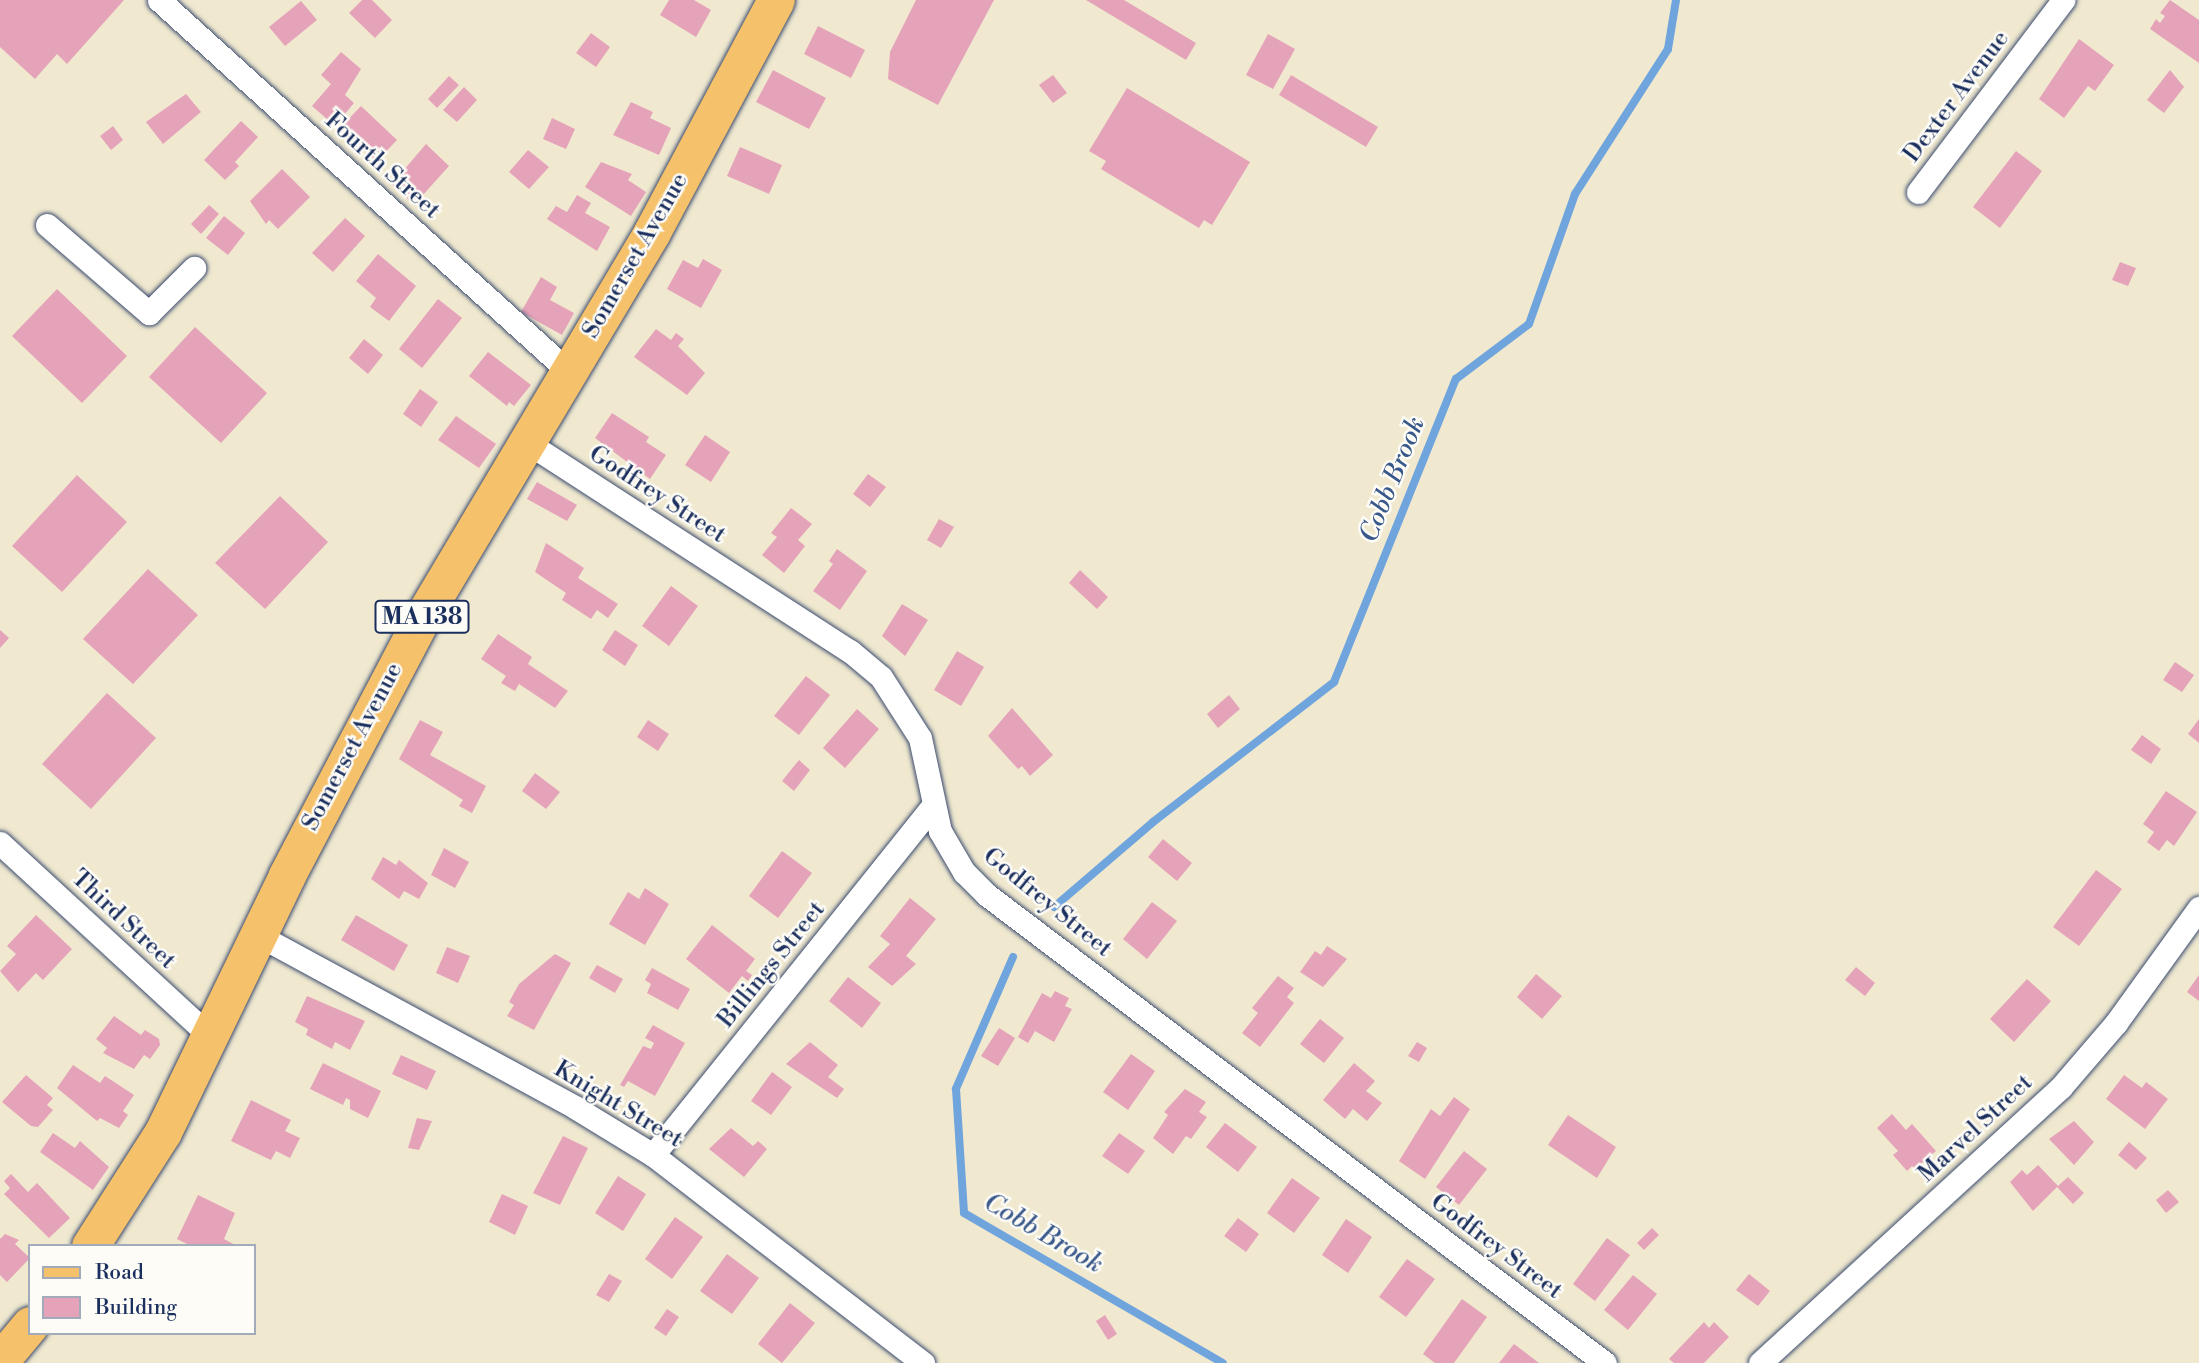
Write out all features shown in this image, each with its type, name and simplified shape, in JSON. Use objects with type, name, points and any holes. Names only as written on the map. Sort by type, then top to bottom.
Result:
[{"type":"main road","name":"Somerset Avenue","points":[[91,1244],[163,1132],[258,935],[422,618],[652,232],[776,0]]},
{"type":"main road","points":[[0,1361],[28,1327]]},
{"type":"street","name":"Fourth Street","points":[[159,0],[568,371]]},
{"type":"street","name":"Dexter Avenue","points":[[1918,192],[2063,0]]},
{"type":"street","points":[[47,225],[149,313],[194,268]]},
{"type":"street","name":"Godfrey Street","points":[[528,443],[850,651],[881,677],[920,738],[931,808],[951,853],[987,895],[1605,1363]]},
{"type":"street","name":"Billings Street","points":[[653,1155],[931,808]]},
{"type":"street","name":"Third Street","points":[[0,844],[210,1036]]},
{"type":"street","name":"Marvel Street","points":[[1760,1363],[2061,1087],[2116,1023],[2199,908]]},
{"type":"street","name":"Knight Street","points":[[258,935],[576,1108],[653,1155],[923,1363]]},
{"type":"building","points":[[0,0],[124,0],[67,64],[57,54],[35,79],[0,47]]},
{"type":"building","points":[[362,0],[372,0],[392,20],[375,38],[349,13]]},
{"type":"building","points":[[669,0],[694,0],[711,10],[696,37],[660,15]]},
{"type":"building","points":[[916,0],[994,0],[938,105],[888,79],[890,52]]},
{"type":"building","points":[[1086,0],[1124,0],[1196,43],[1186,60]]},
{"type":"building","points":[[2170,0],[2199,20],[2199,63],[2150,29],[2156,19],[2160,23],[2165,16],[2160,13]]},
{"type":"building","points":[[301,1],[317,20],[285,46],[269,27]]},
{"type":"building","points":[[818,26],[865,50],[851,78],[804,54]]},
{"type":"building","points":[[591,33],[610,47],[596,67],[576,53]]},
{"type":"building","points":[[1268,34],[1295,49],[1273,89],[1246,75]]},
{"type":"building","points":[[2079,39],[2114,65],[2095,91],[2088,86],[2064,118],[2039,99]]},
{"type":"building","points":[[341,52],[361,69],[345,95],[354,103],[335,126],[312,106],[331,84],[321,75]]},
{"type":"building","points":[[773,70],[826,98],[809,129],[756,102]]},
{"type":"building","points":[[2170,70],[2184,87],[2164,113],[2147,100]]},
{"type":"building","points":[[1053,75],[1067,93],[1053,103],[1039,85]]},
{"type":"building","points":[[1291,75],[1378,127],[1366,147],[1279,95]]},
{"type":"building","points":[[449,76],[459,85],[437,108],[428,99]]},
{"type":"building","points":[[464,87],[477,100],[457,122],[443,110]]},
{"type":"building","points":[[1127,88],[1250,162],[1212,225],[1204,220],[1199,228],[1101,169],[1106,161],[1089,151]]},
{"type":"building","points":[[186,94],[201,112],[163,144],[146,122]]},
{"type":"building","points":[[631,102],[653,112],[650,118],[671,128],[659,155],[613,135]]},
{"type":"building","points":[[361,106],[397,140],[376,162],[340,128]]},
{"type":"building","points":[[552,118],[575,129],[566,149],[543,139]]},
{"type":"building","points":[[241,121],[258,137],[235,162],[239,166],[225,180],[204,160]]},
{"type":"building","points":[[113,126],[123,140],[111,150],[100,136]]},
{"type":"building","points":[[426,144],[449,166],[414,205],[392,184]]},
{"type":"building","points":[[740,147],[782,165],[769,194],[727,176]]},
{"type":"building","points":[[528,150],[549,167],[529,189],[509,172]]},
{"type":"building","points":[[2016,151],[2042,171],[2000,228],[1973,207]]},
{"type":"building","points":[[601,162],[632,174],[628,180],[646,192],[631,216],[585,187]]},
{"type":"building","points":[[282,169],[310,197],[278,229],[269,220],[266,224],[250,201]]},
{"type":"building","points":[[577,195],[591,203],[585,213],[610,227],[597,251],[547,219],[556,206],[567,212]]},
{"type":"building","points":[[209,205],[219,214],[201,234],[191,224]]},
{"type":"building","points":[[224,216],[245,233],[228,255],[206,238]]},
{"type":"building","points":[[345,218],[365,236],[333,272],[312,253]]},
{"type":"building","points":[[378,254],[416,286],[389,321],[370,307],[376,298],[356,281]]},
{"type":"building","points":[[703,259],[722,270],[701,308],[667,289],[683,260],[698,268]]},
{"type":"building","points":[[2120,262],[2136,268],[2128,286],[2112,280]]},
{"type":"building","points":[[541,277],[557,287],[550,300],[574,313],[562,335],[521,312]]},
{"type":"building","points":[[57,289],[127,356],[82,403],[12,336]]},
{"type":"building","points":[[438,299],[462,318],[422,368],[399,349]]},
{"type":"building","points":[[195,327],[267,393],[221,443],[149,377]]},
{"type":"building","points":[[656,329],[671,340],[676,333],[684,339],[678,346],[705,373],[687,395],[634,357]]},
{"type":"building","points":[[364,339],[383,355],[368,374],[349,358]]},
{"type":"building","points":[[488,352],[531,385],[514,406],[509,402],[507,406],[469,376]]},
{"type":"building","points":[[420,389],[438,402],[421,427],[403,414]]},
{"type":"building","points":[[612,413],[649,437],[646,442],[666,455],[650,479],[595,438]]},
{"type":"building","points":[[456,416],[496,444],[479,468],[438,440]]},
{"type":"building","points":[[705,435],[730,452],[711,482],[685,465]]},
{"type":"building","points":[[868,474],[886,487],[870,507],[853,494]]},
{"type":"building","points":[[77,475],[127,522],[62,592],[12,546]]},
{"type":"building","points":[[537,482],[577,505],[567,521],[527,499]]},
{"type":"building","points":[[280,496],[328,542],[265,609],[215,563]]},
{"type":"building","points":[[791,508],[812,524],[798,540],[805,546],[784,573],[762,555],[777,537],[771,533]]},
{"type":"building","points":[[939,519],[954,527],[941,548],[927,540]]},
{"type":"building","points":[[546,543],[584,568],[578,578],[618,604],[608,618],[597,610],[591,619],[562,600],[566,593],[535,572]]},
{"type":"building","points":[[837,549],[867,571],[840,610],[813,591],[833,564],[829,561]]},
{"type":"building","points":[[148,569],[198,615],[133,684],[83,639]]},
{"type":"building","points":[[1080,570],[1108,597],[1097,609],[1069,583]]},
{"type":"building","points":[[671,586],[698,606],[669,646],[642,626]]},
{"type":"building","points":[[902,604],[928,620],[905,656],[882,636]]},
{"type":"building","points":[[0,630],[9,638],[0,648]]},
{"type":"building","points":[[615,630],[638,645],[625,666],[602,650]]},
{"type":"building","points":[[498,634],[532,657],[528,664],[568,691],[555,708],[519,684],[515,691],[501,683],[506,676],[481,659]]},
{"type":"building","points":[[957,651],[984,667],[961,706],[934,690]]},
{"type":"building","points":[[2175,662],[2194,675],[2182,692],[2163,680]]},
{"type":"building","points":[[806,676],[830,695],[799,735],[774,716]]},
{"type":"building","points":[[107,693],[156,738],[91,809],[42,764]]},
{"type":"building","points":[[1229,695],[1240,709],[1218,728],[1207,714]]},
{"type":"building","points":[[1012,708],[1053,755],[1030,776],[1022,766],[1018,769],[988,736]]},
{"type":"building","points":[[857,709],[879,729],[845,768],[823,748]]},
{"type":"building","points":[[2199,719],[2199,743],[2188,734]]},
{"type":"building","points":[[420,720],[443,732],[430,755],[486,786],[472,813],[459,806],[463,800],[399,759]]},
{"type":"building","points":[[648,720],[669,734],[658,751],[637,737]]},
{"type":"building","points":[[2142,735],[2161,749],[2151,764],[2131,750]]},
{"type":"building","points":[[799,760],[810,770],[794,791],[782,781]]},
{"type":"building","points":[[535,773],[560,792],[546,809],[522,791]]},
{"type":"building","points":[[2166,791],[2197,812],[2174,846],[2167,840],[2159,851],[2147,842],[2154,832],[2143,824]]},
{"type":"building","points":[[1163,839],[1192,863],[1177,881],[1148,857]]},
{"type":"building","points":[[444,848],[469,862],[455,888],[431,875]]},
{"type":"building","points":[[782,851],[812,873],[778,918],[749,896]]},
{"type":"building","points":[[383,857],[396,865],[399,860],[428,883],[419,899],[404,891],[399,899],[371,879]]},
{"type":"building","points":[[2096,870],[2122,889],[2079,946],[2053,927]]},
{"type":"building","points":[[645,888],[669,904],[645,945],[609,924],[628,892],[639,899]]},
{"type":"building","points":[[910,898],[936,919],[906,956],[916,964],[892,986],[868,967],[890,944],[880,936]]},
{"type":"building","points":[[1152,902],[1177,921],[1147,959],[1123,939]]},
{"type":"building","points":[[36,915],[72,949],[43,980],[36,973],[18,992],[0,971],[16,954],[7,946]]},
{"type":"building","points":[[356,915],[408,945],[394,971],[341,940]]},
{"type":"building","points":[[712,925],[755,959],[746,971],[752,975],[748,981],[742,976],[729,993],[686,959]]},
{"type":"building","points":[[1327,946],[1347,959],[1323,987],[1300,972],[1315,951],[1321,955]]},
{"type":"building","points":[[447,947],[470,956],[458,983],[436,973]]},
{"type":"building","points":[[555,954],[571,963],[534,1030],[507,1016],[514,1005],[509,1002],[519,984]]},
{"type":"building","points":[[597,965],[623,979],[615,993],[589,978]]},
{"type":"building","points":[[1856,967],[1875,983],[1865,996],[1845,980]]},
{"type":"building","points":[[652,968],[690,989],[678,1010],[647,993],[651,984],[645,980]]},
{"type":"building","points":[[1536,974],[1562,996],[1542,1019],[1517,997]]},
{"type":"building","points":[[2199,975],[2199,1001],[2187,992]]},
{"type":"building","points":[[1278,976],[1294,988],[1287,997],[1294,1003],[1260,1047],[1242,1033],[1258,1013],[1252,1008]]},
{"type":"building","points":[[848,977],[881,1003],[862,1028],[829,1001]]},
{"type":"building","points":[[2027,979],[2051,1001],[2014,1042],[1990,1019]]},
{"type":"building","points":[[1055,991],[1069,998],[1065,1006],[1072,1009],[1054,1042],[1035,1031],[1028,1043],[1018,1037],[1042,993],[1051,998]]},
{"type":"building","points":[[307,996],[365,1021],[350,1050],[335,1042],[332,1049],[306,1035],[308,1029],[295,1022]]},
{"type":"building","points":[[114,1016],[141,1035],[145,1030],[159,1039],[160,1045],[150,1059],[144,1055],[134,1069],[103,1053],[107,1048],[96,1039]]},
{"type":"building","points":[[1320,1019],[1344,1038],[1324,1063],[1300,1044]]},
{"type":"building","points":[[653,1025],[685,1043],[655,1096],[628,1081],[624,1087],[620,1085],[643,1046],[651,1049],[654,1043],[645,1038]]},
{"type":"building","points":[[999,1028],[1015,1038],[998,1066],[981,1056]]},
{"type":"building","points":[[810,1042],[838,1065],[828,1077],[844,1089],[837,1098],[786,1064]]},
{"type":"building","points":[[1417,1042],[1427,1048],[1419,1062],[1408,1056]]},
{"type":"building","points":[[1131,1054],[1155,1071],[1128,1110],[1103,1092]]},
{"type":"building","points":[[401,1055],[436,1071],[427,1090],[392,1074]]},
{"type":"building","points":[[323,1063],[381,1091],[368,1118],[350,1109],[350,1100],[346,1098],[343,1105],[310,1089]]},
{"type":"building","points":[[1354,1063],[1375,1081],[1366,1091],[1382,1103],[1367,1121],[1353,1109],[1345,1119],[1323,1100]]},
{"type":"building","points":[[73,1065],[100,1083],[105,1076],[134,1095],[123,1111],[128,1115],[119,1128],[100,1118],[97,1121],[57,1088]]},
{"type":"building","points":[[772,1072],[792,1087],[771,1115],[751,1101]]},
{"type":"building","points":[[26,1075],[53,1098],[47,1105],[53,1110],[38,1127],[31,1126],[2,1102]]},
{"type":"building","points":[[2124,1075],[2142,1088],[2146,1082],[2168,1099],[2145,1129],[2106,1099]]},
{"type":"building","points":[[1185,1089],[1206,1102],[1199,1112],[1207,1117],[1191,1139],[1186,1136],[1173,1154],[1153,1138],[1168,1115],[1164,1112]]},
{"type":"building","points":[[1454,1097],[1470,1109],[1425,1179],[1399,1161],[1431,1109],[1440,1116]]},
{"type":"building","points":[[251,1100],[291,1120],[285,1131],[300,1138],[290,1158],[276,1151],[271,1160],[231,1141]]},
{"type":"building","points":[[1892,1114],[1906,1130],[1912,1124],[1936,1151],[1915,1169],[1912,1166],[1907,1171],[1893,1155],[1898,1151],[1877,1128]]},
{"type":"building","points":[[1568,1115],[1616,1147],[1597,1178],[1548,1145]]},
{"type":"building","points":[[417,1118],[432,1121],[419,1150],[408,1148]]},
{"type":"building","points":[[2074,1121],[2094,1142],[2074,1165],[2049,1139]]},
{"type":"building","points":[[1225,1123],[1257,1147],[1238,1172],[1206,1147]]},
{"type":"building","points":[[731,1128],[753,1146],[758,1141],[767,1149],[744,1177],[709,1149]]},
{"type":"building","points":[[53,1133],[75,1148],[80,1141],[109,1167],[93,1190],[40,1152]]},
{"type":"building","points":[[1119,1133],[1145,1151],[1128,1174],[1102,1156]]},
{"type":"building","points":[[563,1136],[588,1148],[560,1205],[533,1193]]},
{"type":"building","points":[[2129,1142],[2147,1158],[2136,1170],[2118,1155]]},
{"type":"building","points":[[1464,1151],[1487,1169],[1459,1205],[1436,1187]]},
{"type":"building","points":[[2038,1165],[2058,1186],[2068,1177],[2084,1193],[2073,1204],[2057,1187],[2033,1211],[2010,1182],[2022,1170],[2027,1175]]},
{"type":"building","points":[[11,1174],[28,1192],[37,1183],[70,1218],[49,1238],[4,1194],[10,1188],[4,1181]]},
{"type":"building","points":[[618,1176],[646,1194],[623,1231],[595,1213]]},
{"type":"building","points":[[1292,1178],[1320,1198],[1294,1233],[1267,1213]]},
{"type":"building","points":[[2168,1190],[2179,1202],[2166,1213],[2156,1200]]},
{"type":"building","points":[[502,1194],[528,1206],[515,1235],[489,1222]]},
{"type":"building","points":[[198,1195],[235,1213],[224,1239],[233,1244],[187,1244],[177,1239]]},
{"type":"building","points":[[675,1217],[703,1237],[672,1279],[645,1259]]},
{"type":"building","points":[[1238,1218],[1259,1234],[1246,1252],[1224,1236]]},
{"type":"building","points":[[1346,1219],[1372,1237],[1348,1273],[1322,1255]]},
{"type":"building","points":[[1652,1228],[1659,1235],[1644,1250],[1637,1243]]},
{"type":"building","points":[[5,1234],[19,1240],[15,1244],[28,1256],[28,1260],[7,1282],[0,1275],[0,1239]]},
{"type":"building","points":[[1607,1238],[1630,1255],[1595,1301],[1573,1284]]},
{"type":"building","points":[[727,1254],[759,1278],[732,1314],[700,1291]]},
{"type":"building","points":[[1407,1259],[1435,1279],[1406,1317],[1379,1297]]},
{"type":"building","points":[[609,1274],[622,1281],[609,1302],[596,1295]]},
{"type":"building","points":[[1749,1274],[1770,1291],[1758,1306],[1736,1290]]},
{"type":"building","points":[[1633,1275],[1657,1294],[1628,1330],[1604,1310]]},
{"type":"building","points":[[1462,1299],[1487,1317],[1454,1363],[1435,1363],[1423,1354]]},
{"type":"building","points":[[790,1303],[815,1323],[782,1363],[758,1344]]},
{"type":"building","points":[[667,1309],[679,1317],[666,1336],[654,1328]]},
{"type":"building","points":[[1105,1315],[1117,1334],[1108,1340],[1096,1321]]},
{"type":"building","points":[[1704,1322],[1709,1328],[1714,1322],[1729,1337],[1704,1363],[1674,1363],[1669,1359]]},
{"type":"building","points":[[1514,1344],[1539,1363],[1499,1363]]},
{"type":"waterway","name":"Cobb Brook","points":[[1054,907],[1153,822],[1334,682],[1456,379],[1529,324],[1575,194],[1668,49],[1676,0]]},
{"type":"waterway","name":"Cobb Brook","points":[[1013,957],[956,1089],[964,1213],[1223,1363]]}]
